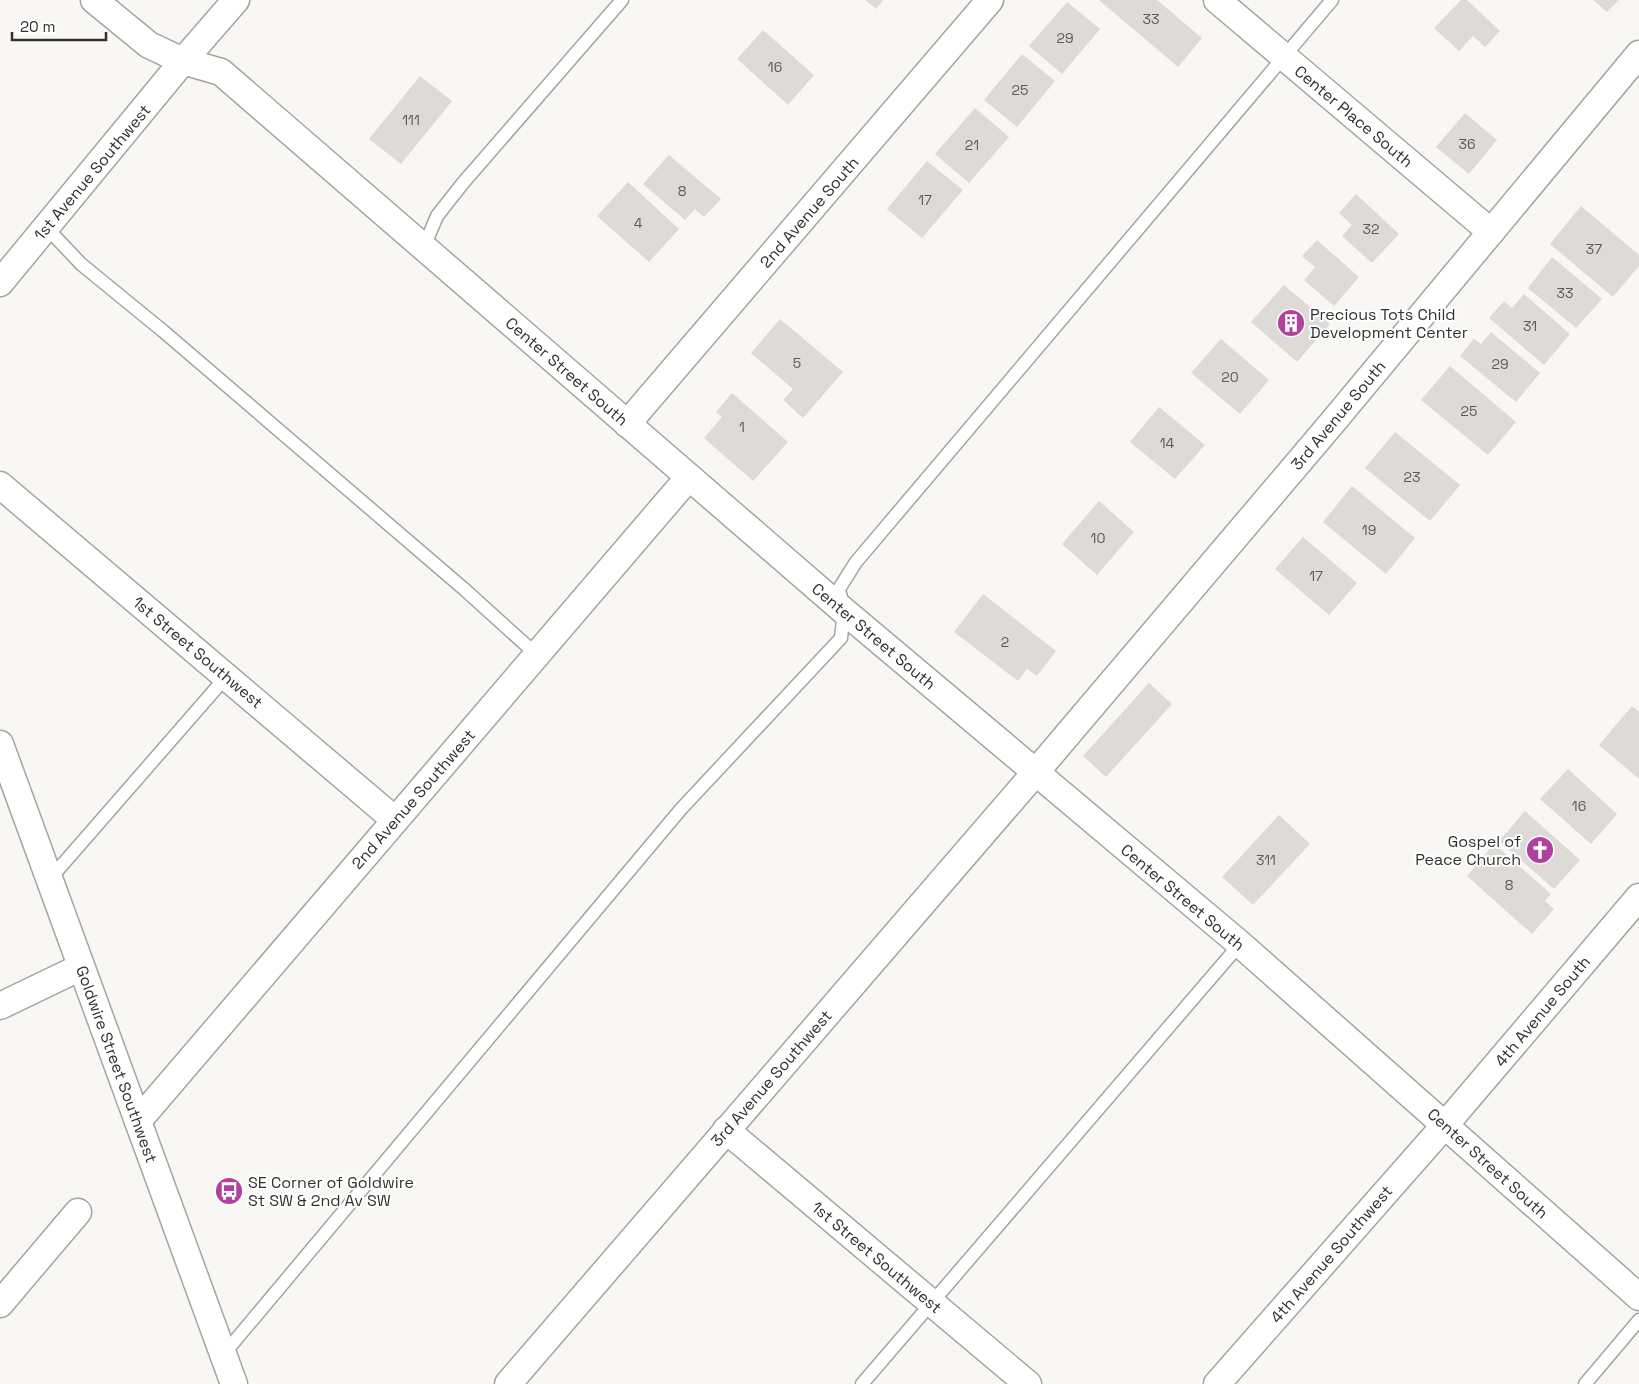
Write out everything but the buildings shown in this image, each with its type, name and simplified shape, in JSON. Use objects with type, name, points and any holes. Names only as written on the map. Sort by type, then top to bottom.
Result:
[{"type":"street","name":"Center Street South","points":[[94,0],[149,45],[183,61],[221,72],[844,612],[1240,944],[1639,1297]]},
{"type":"street","name":"1st Avenue Southwest","points":[[0,282],[236,0]]},
{"type":"street","name":"2nd Avenue South","points":[[627,424],[990,0]]},
{"type":"street","name":"Center Place South","points":[[1218,0],[1490,232]]},
{"type":"street","name":"3rd Avenue South","points":[[1034,773],[1332,423],[1639,54]]},
{"type":"street","name":"2nd Avenue Southwest","points":[[138,1121],[689,478]]},
{"type":"street","name":"1st Street Southwest","points":[[0,485],[395,820]]},
{"type":"street","name":"Goldwire Street Southwest","points":[[0,744],[234,1384]]},
{"type":"street","name":"3rd Avenue Southwest","points":[[508,1384],[1034,773]]},
{"type":"street","name":"4th Avenue South","points":[[1445,1125],[1639,897]]},
{"type":"street","points":[[0,1006],[81,967]]},
{"type":"street","name":"4th Avenue Southwest","points":[[1217,1384],[1445,1125]]},
{"type":"street","name":"1st Street Southwest","points":[[726,1130],[1028,1384]]},
{"type":"street","points":[[0,1304],[78,1212]]},
{"type":"lane","points":[[424,247],[437,216],[463,183],[622,0]]},
{"type":"lane","points":[[223,1355],[681,809],[841,638],[844,612],[839,589],[856,562],[1332,0]]},
{"type":"lane","points":[[46,227],[81,264],[163,331],[464,589],[537,655]]},
{"type":"lane","points":[[49,880],[226,677]]},
{"type":"lane","points":[[862,1384],[1240,944]]},
{"type":"lane","points":[[1585,1384],[1639,1320]]},
{"type":"place","name":"Precious Tots Child Development Center","points":[[1291,323]]},
{"type":"place","name":"Gospel of Peace Church","points":[[1540,850]]},
{"type":"place","name":"SE Corner of Goldwire St SW & 2nd Av SW","points":[[229,1191]]}]
